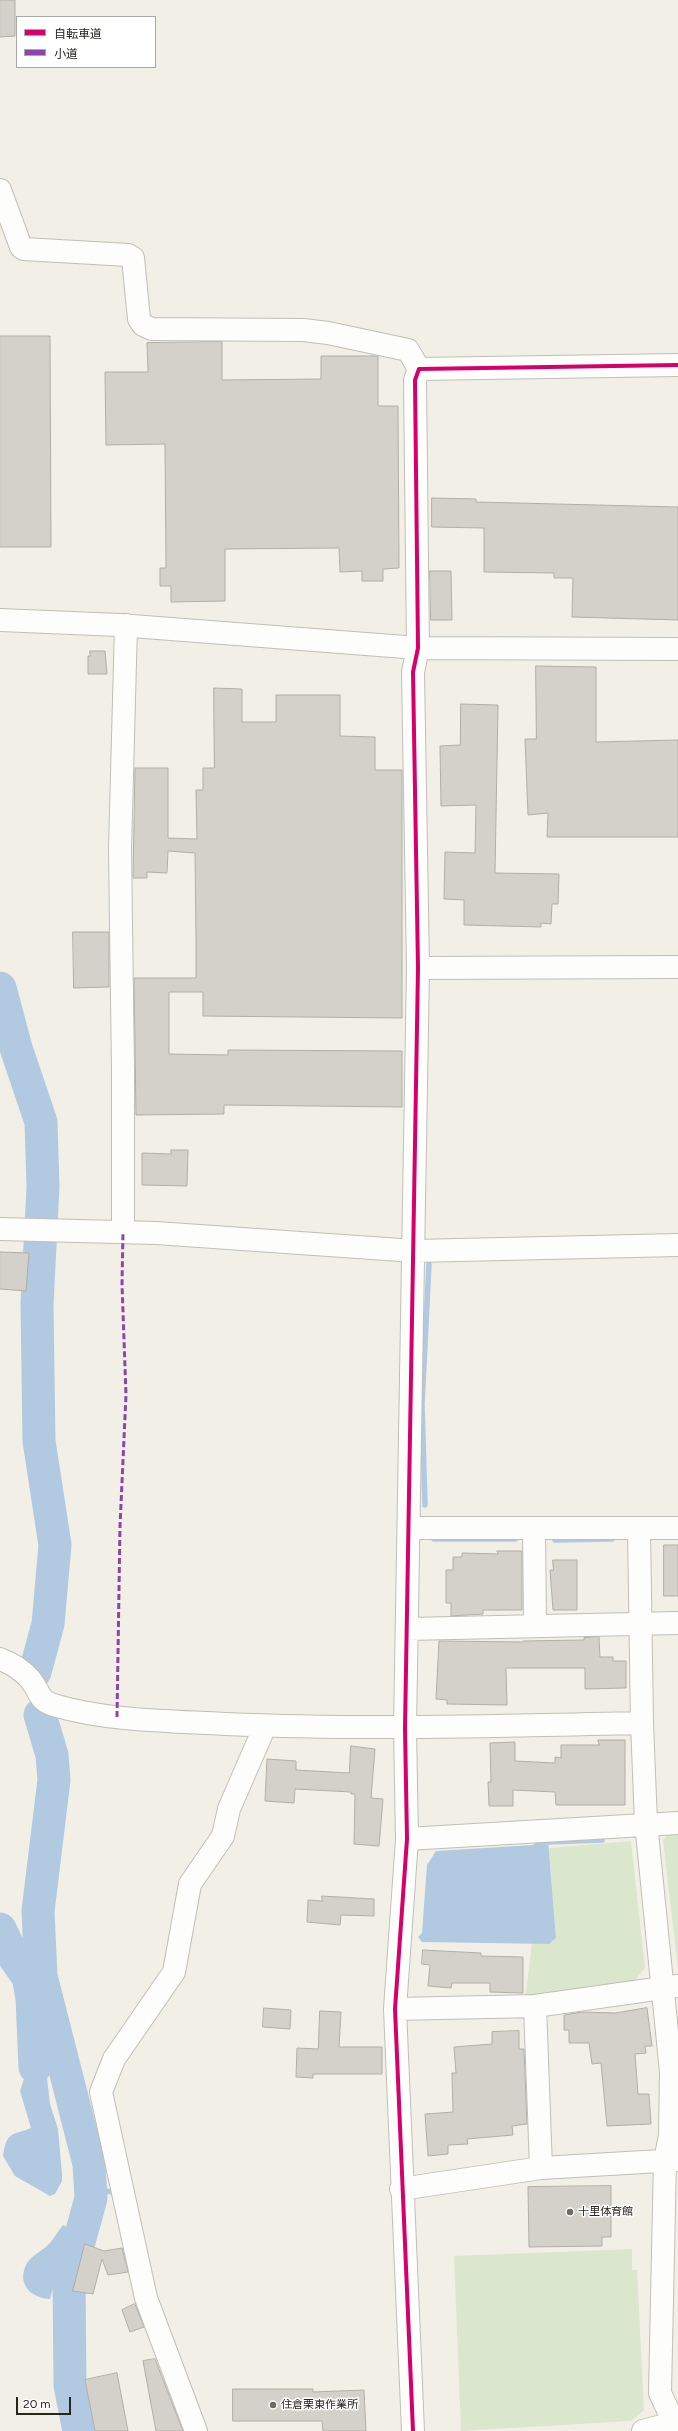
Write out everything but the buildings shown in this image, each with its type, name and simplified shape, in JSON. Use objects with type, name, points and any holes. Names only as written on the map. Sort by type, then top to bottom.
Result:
[{"type":"street","points":[[0,190],[21,247],[24,249],[128,255],[133,258],[139,319],[143,325],[152,329],[303,330],[328,333],[408,350],[419,369]]},
{"type":"street","points":[[419,369],[678,365]]},
{"type":"street","points":[[413,2431],[401,2189],[395,2009],[407,1838],[405,1728],[415,1251],[418,968],[413,672],[418,648],[414,380],[419,369]]},
{"type":"street","points":[[0,620],[126,625],[418,648],[678,649]]},
{"type":"street","points":[[123,1232],[123,1072],[120,849],[126,625]]},
{"type":"street","points":[[418,968],[567,965],[678,967]]},
{"type":"street","points":[[0,1229],[123,1232],[415,1251],[678,1245]]},
{"type":"street","points":[[410,1528],[678,1528]]},
{"type":"street","points":[[534,1528],[535,1626]]},
{"type":"street","points":[[639,1528],[642,1724],[646,1823],[671,1986],[672,2072],[670,2136],[672,2160],[660,2393],[675,2427],[643,2431]]},
{"type":"street","points":[[408,1629],[678,1623]]},
{"type":"street","points":[[0,1659],[18,1668],[31,1681],[44,1702],[58,1707],[132,1719],[265,1726],[405,1728],[642,1724]]},
{"type":"street","points":[[196,2431],[146,2298],[101,2092],[114,2059],[174,1972],[190,1884],[223,1836],[229,1809],[265,1726]]},
{"type":"street","points":[[407,1838],[646,1823],[678,1823]]},
{"type":"street","points":[[395,2009],[535,2006],[671,1986]]},
{"type":"street","points":[[535,2006],[541,2168]]},
{"type":"street","points":[[401,2189],[541,2168],[672,2160]]},
{"type":"green space","points":[[672,1830],[678,1830],[678,1969],[663,1840]]},
{"type":"green space","points":[[631,1841],[645,1968],[635,1980],[525,2000],[532,1943],[549,1944],[556,1938],[549,1848]]},
{"type":"green space","points":[[632,2249],[632,2270],[637,2270],[644,2410],[631,2421],[461,2431],[454,2256]]},
{"type":"water","points":[[548,1839],[556,1938],[549,1944],[422,1942],[418,1937],[422,1933],[427,1865],[436,1851],[533,1845],[537,1840]]},
{"type":"water","points":[[28,2066],[46,2069],[50,2104],[58,2129],[62,2181],[55,2194],[50,2196],[15,2176],[3,2156],[6,2142],[11,2135],[31,2128],[20,2091]]},
{"type":"water","points":[[63,2225],[69,2228],[50,2299],[36,2296],[24,2283],[24,2270],[29,2260],[50,2243]]},
{"type":"waterway","points":[[0,988],[16,1048],[41,1122],[43,1187],[37,1304],[39,1441],[55,1545],[48,1624],[35,1672]]},
{"type":"waterway","points":[[425,1505],[422,1404],[429,1264]]},
{"type":"waterway","points":[[434,1539],[515,1539]]},
{"type":"waterway","points":[[555,1540],[612,1539]]},
{"type":"waterway","points":[[40,1715],[52,1755],[54,1780],[38,1911],[41,1976],[89,2164],[91,2198],[69,2278],[70,2385],[79,2431]]},
{"type":"waterway","points":[[548,1842],[602,1840]]},
{"type":"waterway","points":[[0,1929],[12,1954],[28,1977],[32,1998],[35,2067]]},
{"type":"waterway","points":[[92,2189],[113,2192],[115,2197]]},
{"type":"marked path","points":[[117,1717],[120,1526],[126,1395],[122,1284],[123,1232]]},
{"type":"cycle path","points":[[413,2431],[395,2009],[407,1839],[405,1728],[418,968],[413,672],[418,648],[415,380],[419,369],[678,365]]},
{"type":"place","name":"十里体育館","points":[[570,2212]]},
{"type":"place","name":"住倉栗東作業所","points":[[273,2405]]}]
